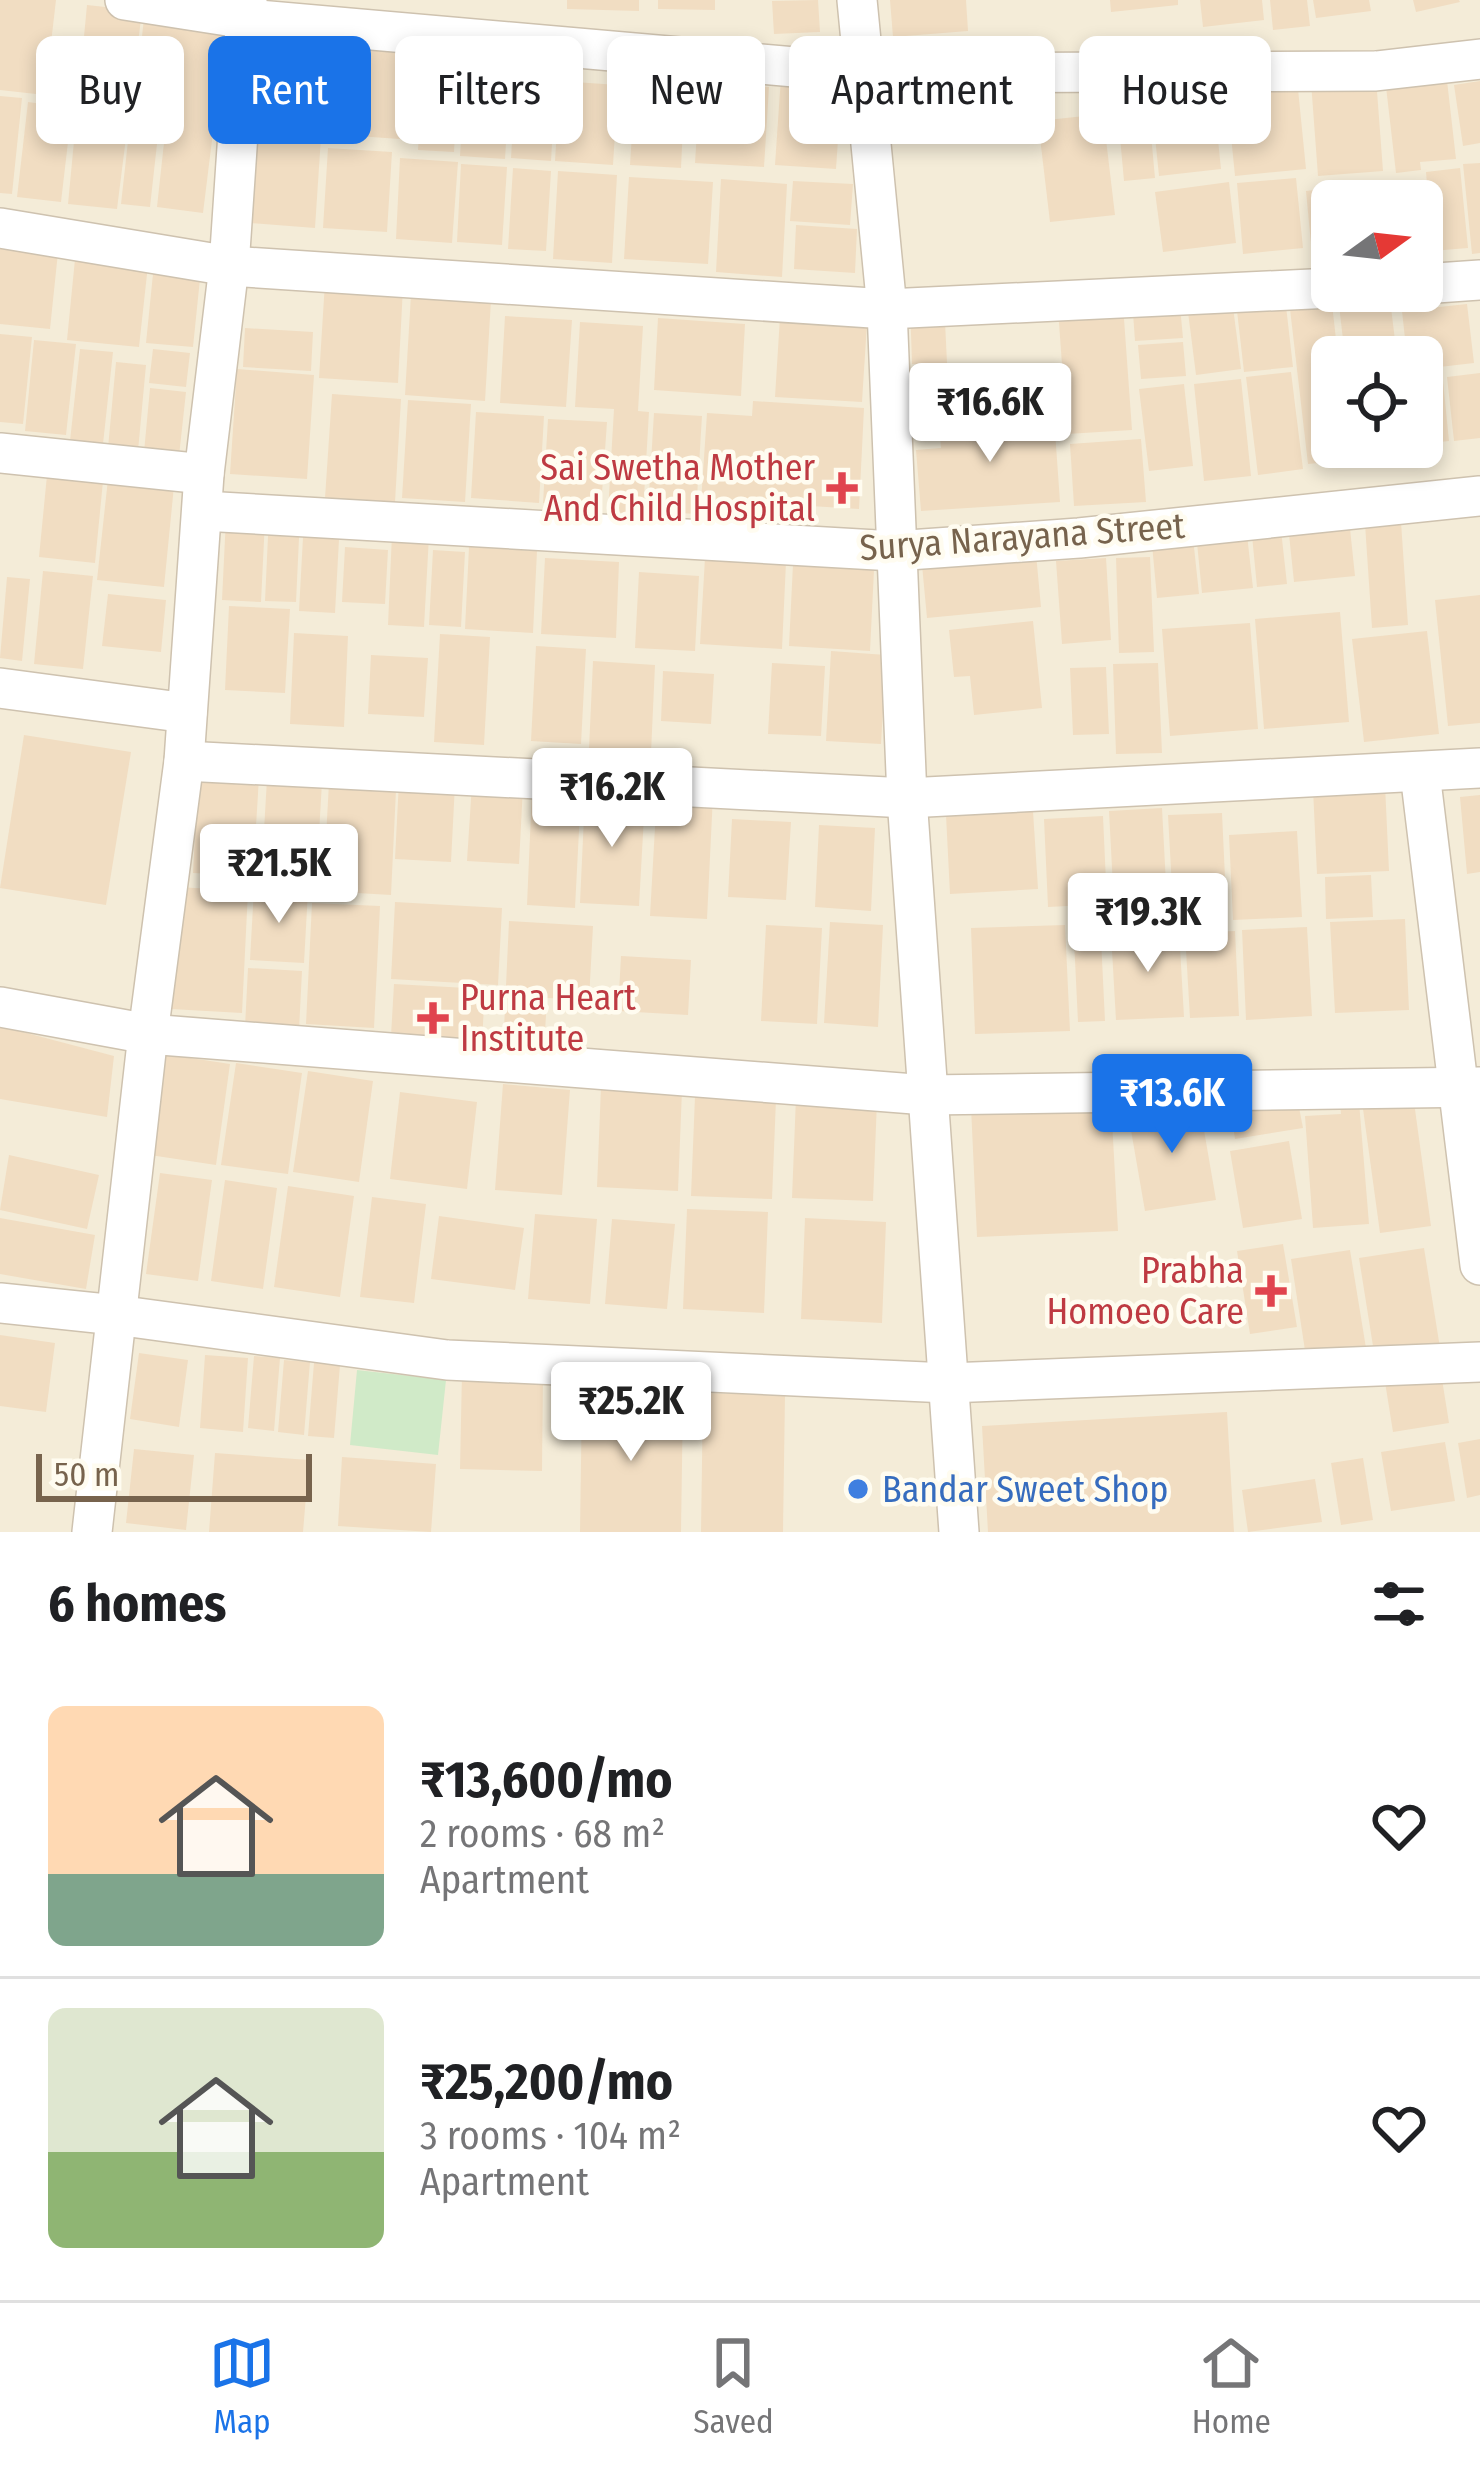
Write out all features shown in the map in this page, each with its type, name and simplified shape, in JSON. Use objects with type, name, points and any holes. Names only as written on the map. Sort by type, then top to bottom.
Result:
[{"type":"street","points":[[125,0],[789,66]]},
{"type":"street","points":[[857,0],[859,36]]},
{"type":"street","points":[[92,1532],[184,761],[247,10]]},
{"type":"street","points":[[1055,72],[1376,71],[1480,59]]},
{"type":"street","points":[[869,144],[886,309],[907,798],[959,1532]]},
{"type":"street","points":[[0,228],[229,266],[886,309],[1311,289]]},
{"type":"street","points":[[1443,283],[1480,280]]},
{"type":"street","name":"Surya Narayana Street","points":[[0,453],[204,492],[894,551],[1079,538],[1480,496]]},
{"type":"street","points":[[0,688],[187,713]]},
{"type":"street","points":[[184,761],[907,798],[1480,768]]},
{"type":"street","points":[[1420,773],[1470,1088],[1480,1265]]},
{"type":"street","points":[[0,1006],[148,1034],[927,1095],[1470,1088]]},
{"type":"street","points":[[0,1304],[447,1360],[948,1383],[1480,1362]]},
{"type":"shaded area","points":[[0,0],[1480,0],[1480,1532],[0,1532]]},
{"type":"green space","points":[[357,1370],[446,1380],[438,1455],[350,1445]]},
{"type":"building","points":[[0,0],[56,0],[52,36],[36,36],[36,94],[0,90]]},
{"type":"building","points":[[567,0],[639,0],[639,11],[567,9]]},
{"type":"building","points":[[658,0],[715,0],[715,10],[658,9]]},
{"type":"building","points":[[818,0],[820,32],[774,34],[772,1]]},
{"type":"building","points":[[890,0],[966,0],[968,31],[893,36]]},
{"type":"building","points":[[1110,0],[1178,0],[1178,5],[1111,12]]},
{"type":"building","points":[[1200,0],[1262,0],[1264,20],[1203,27]]},
{"type":"building","points":[[1270,0],[1307,0],[1310,26],[1273,30]]},
{"type":"building","points":[[1313,0],[1369,0],[1371,11],[1316,18]]},
{"type":"building","points":[[1413,0],[1459,0],[1460,2],[1416,12]]},
{"type":"building","points":[[87,5],[142,11],[139,36],[84,36]]},
{"type":"building","points":[[144,18],[226,27],[225,36],[208,36],[212,144],[203,213],[157,207],[164,144],[184,144],[184,36],[142,36]]},
{"type":"building","points":[[371,46],[395,48],[395,139],[371,137]]},
{"type":"building","points":[[1446,72],[1456,159],[1420,162],[1421,170],[1396,173],[1385,78]]},
{"type":"building","points":[[781,77],[789,78],[789,144],[838,144],[836,169],[775,165]]},
{"type":"building","points":[[1376,78],[1383,171],[1318,176],[1311,82]]},
{"type":"building","points":[[1480,81],[1480,143],[1463,146],[1454,85]]},
{"type":"building","points":[[583,83],[607,84],[607,144],[614,144],[613,165],[555,161],[556,144],[583,144]]},
{"type":"building","points":[[765,87],[769,87],[764,167],[695,163],[696,144],[765,144]]},
{"type":"building","points":[[1298,89],[1306,169],[1235,176],[1232,144],[1271,144],[1271,92]]},
{"type":"building","points":[[0,96],[22,98],[12,194],[0,193]]},
{"type":"building","points":[[28,102],[36,103],[36,144],[68,144],[61,202],[17,197]]},
{"type":"building","points":[[1079,117],[1079,144],[1107,144],[1115,215],[1050,222],[1041,144],[1055,144],[1055,119]]},
{"type":"building","points":[[74,144],[125,144],[117,209],[68,204]]},
{"type":"building","points":[[128,144],[157,144],[150,207],[121,204]]},
{"type":"building","points":[[254,144],[321,144],[315,228],[250,223]]},
{"type":"building","points":[[418,144],[454,144],[454,152],[418,150]]},
{"type":"building","points":[[461,144],[506,144],[505,159],[460,156]]},
{"type":"building","points":[[512,144],[552,144],[551,161],[511,158]]},
{"type":"building","points":[[631,144],[682,144],[681,168],[630,165]]},
{"type":"building","points":[[1121,144],[1152,144],[1155,178],[1124,181]]},
{"type":"building","points":[[1156,144],[1218,144],[1221,169],[1159,176]]},
{"type":"building","points":[[328,148],[392,152],[387,232],[323,228]]},
{"type":"building","points":[[400,158],[458,162],[452,243],[396,239]]},
{"type":"building","points":[[1480,163],[1480,253],[1472,254],[1463,164]]},
{"type":"building","points":[[461,164],[507,167],[502,245],[457,242]]},
{"type":"building","points":[[513,168],[551,171],[546,251],[508,249]]},
{"type":"building","points":[[1460,168],[1468,248],[1443,250],[1443,180],[1427,180],[1426,172]]},
{"type":"building","points":[[558,171],[617,175],[612,263],[553,259]]},
{"type":"building","points":[[629,177],[713,182],[708,264],[624,259]]},
{"type":"building","points":[[1296,178],[1303,248],[1243,254],[1237,183]]},
{"type":"building","points":[[721,179],[787,184],[782,277],[716,272]]},
{"type":"building","points":[[793,181],[853,184],[850,225],[790,221]]},
{"type":"building","points":[[1229,182],[1236,243],[1163,252],[1155,192]]},
{"type":"building","points":[[1311,190],[1311,244],[1306,191]]},
{"type":"building","points":[[796,225],[857,229],[855,273],[794,269]]},
{"type":"building","points":[[0,236],[59,243],[50,329],[0,324]]},
{"type":"building","points":[[77,239],[150,247],[139,347],[67,340]]},
{"type":"building","points":[[154,264],[201,269],[193,347],[146,343]]},
{"type":"building","points":[[325,282],[403,287],[398,383],[319,378]]},
{"type":"building","points":[[411,295],[491,300],[485,401],[405,395]]},
{"type":"building","points":[[1179,296],[1183,338],[1135,341],[1132,299]]},
{"type":"building","points":[[944,301],[947,363],[912,364],[910,303]]},
{"type":"building","points":[[1467,304],[1474,363],[1443,367],[1443,336],[1405,336],[1402,312],[1443,312],[1443,307]]},
{"type":"building","points":[[1123,305],[1132,430],[1067,434],[1058,309]]},
{"type":"building","points":[[1286,306],[1293,367],[1244,372],[1237,311]]},
{"type":"building","points":[[1311,306],[1311,312],[1333,312],[1336,336],[1311,336],[1311,464],[1308,464],[1290,309]]},
{"type":"building","points":[[1233,307],[1241,369],[1196,375],[1188,312]]},
{"type":"building","points":[[1340,312],[1392,312],[1394,336],[1343,336]]},
{"type":"building","points":[[505,316],[572,320],[566,407],[500,403]]},
{"type":"building","points":[[780,317],[867,323],[862,402],[775,397]]},
{"type":"building","points":[[658,318],[745,324],[741,396],[654,390]]},
{"type":"building","points":[[580,322],[643,326],[638,411],[649,412],[643,514],[608,512],[614,409],[575,407]]},
{"type":"building","points":[[245,328],[313,332],[311,371],[243,367]]},
{"type":"building","points":[[0,334],[32,337],[23,424],[0,422]]},
{"type":"building","points":[[34,340],[76,344],[66,435],[25,431]]},
{"type":"building","points":[[1183,342],[1186,376],[1141,379],[1138,345]]},
{"type":"building","points":[[80,349],[113,352],[103,444],[70,441]]},
{"type":"building","points":[[153,349],[190,353],[186,387],[149,383]]},
{"type":"building","points":[[116,362],[146,365],[138,451],[108,448]]},
{"type":"building","points":[[237,369],[314,375],[307,479],[230,474]]},
{"type":"building","points":[[1291,372],[1303,469],[1258,475],[1246,377]]},
{"type":"building","points":[[1480,373],[1480,438],[1454,441],[1447,377]]},
{"type":"building","points":[[1241,379],[1251,476],[1204,481],[1194,384]]},
{"type":"building","points":[[1443,381],[1449,441],[1443,442]]},
{"type":"building","points":[[1184,384],[1193,466],[1149,471],[1139,389]]},
{"type":"building","points":[[150,388],[186,392],[179,456],[144,452]]},
{"type":"building","points":[[332,394],[401,399],[395,502],[325,498]]},
{"type":"building","points":[[408,400],[471,404],[465,502],[402,498]]},
{"type":"building","points":[[753,401],[864,408],[859,509],[746,502],[744,520],[700,517],[707,413],[752,416]]},
{"type":"building","points":[[476,412],[544,416],[539,503],[471,498]]},
{"type":"building","points":[[654,413],[702,416],[696,514],[648,511]]},
{"type":"building","points":[[1054,417],[1060,502],[921,511],[916,450],[941,448],[939,424]]},
{"type":"building","points":[[548,419],[607,422],[601,507],[543,503]]},
{"type":"building","points":[[1141,439],[1146,502],[1074,506],[1070,444]]},
{"type":"building","points":[[48,465],[104,471],[95,563],[39,557]]},
{"type":"building","points":[[108,479],[174,486],[164,587],[97,580]]},
{"type":"building","points":[[1244,508],[1253,588],[1202,593],[1194,513]]},
{"type":"building","points":[[1279,512],[1287,584],[1257,587],[1250,515]]},
{"type":"building","points":[[269,515],[300,517],[296,602],[265,601]]},
{"type":"building","points":[[226,518],[265,520],[261,602],[222,600]]},
{"type":"building","points":[[304,519],[340,521],[335,613],[299,611]]},
{"type":"building","points":[[1191,519],[1199,594],[1157,598],[1150,523]]},
{"type":"building","points":[[1349,519],[1355,576],[1294,582],[1288,525]]},
{"type":"building","points":[[1401,522],[1408,625],[1372,628],[1365,524]]},
{"type":"building","points":[[392,534],[429,536],[424,627],[388,625]]},
{"type":"building","points":[[345,547],[388,550],[385,604],[342,602]]},
{"type":"building","points":[[469,547],[537,551],[533,633],[465,629]]},
{"type":"building","points":[[433,550],[465,552],[461,627],[429,625]]},
{"type":"building","points":[[1036,554],[1041,607],[927,618],[922,565]]},
{"type":"building","points":[[1150,557],[1154,652],[1119,653],[1116,558]]},
{"type":"building","points":[[545,558],[619,562],[616,638],[541,634]]},
{"type":"building","points":[[705,558],[786,562],[782,649],[700,644]]},
{"type":"building","points":[[1106,558],[1111,640],[1062,644],[1056,561]]},
{"type":"building","points":[[793,564],[874,570],[870,651],[789,646]]},
{"type":"building","points":[[43,571],[93,576],[83,669],[34,664]]},
{"type":"building","points":[[639,572],[699,576],[695,651],[635,648]]},
{"type":"building","points":[[7,577],[30,579],[22,661],[0,658]]},
{"type":"building","points":[[108,594],[166,600],[161,652],[102,646]]},
{"type":"building","points":[[1480,595],[1480,723],[1448,726],[1435,600]]},
{"type":"building","points":[[229,606],[290,609],[285,693],[225,690]]},
{"type":"building","points":[[1340,612],[1349,722],[1264,729],[1255,619]]},
{"type":"building","points":[[1033,621],[1042,708],[974,715],[970,676],[954,677],[949,630]]},
{"type":"building","points":[[1250,623],[1258,729],[1170,736],[1162,629]]},
{"type":"building","points":[[1427,631],[1439,734],[1364,742],[1352,639]]},
{"type":"building","points":[[294,633],[348,636],[344,727],[290,724]]},
{"type":"building","points":[[440,634],[490,637],[484,745],[434,742]]},
{"type":"building","points":[[536,646],[586,649],[581,744],[531,741]]},
{"type":"building","points":[[831,651],[886,655],[881,744],[826,741]]},
{"type":"building","points":[[371,655],[428,658],[424,717],[368,714]]},
{"type":"building","points":[[593,661],[655,665],[651,753],[589,749]]},
{"type":"building","points":[[772,663],[825,666],[821,736],[768,734]]},
{"type":"building","points":[[1158,663],[1162,753],[1116,754],[1113,664]]},
{"type":"building","points":[[1106,667],[1109,734],[1073,735],[1070,668]]},
{"type":"building","points":[[663,671],[714,674],[711,724],[661,721]]},
{"type":"building","points":[[24,735],[131,752],[106,905],[0,888]]},
{"type":"building","points":[[330,765],[397,769],[391,895],[323,891]]},
{"type":"building","points":[[198,773],[259,777],[253,876],[193,873]]},
{"type":"building","points":[[267,779],[322,782],[316,885],[261,882]]},
{"type":"building","points":[[399,781],[455,784],[451,862],[395,859]]},
{"type":"building","points":[[472,784],[523,786],[519,864],[467,861]]},
{"type":"building","points":[[1385,785],[1389,871],[1317,874],[1313,789]]},
{"type":"building","points":[[532,790],[581,792],[575,908],[527,905]]},
{"type":"building","points":[[657,792],[713,795],[707,919],[650,916]]},
{"type":"building","points":[[585,795],[645,798],[639,906],[580,903]]},
{"type":"building","points":[[1480,795],[1480,872],[1467,874],[1460,797]]},
{"type":"building","points":[[1162,808],[1166,884],[1113,887],[1109,811]]},
{"type":"building","points":[[1033,811],[1038,889],[950,894],[946,815]]},
{"type":"building","points":[[1222,813],[1227,921],[1174,924],[1168,815]]},
{"type":"building","points":[[1103,816],[1107,904],[1048,907],[1044,819]]},
{"type":"building","points":[[732,819],[791,822],[786,900],[728,897]]},
{"type":"building","points":[[819,825],[875,828],[871,911],[815,907]]},
{"type":"building","points":[[1297,831],[1302,917],[1233,920],[1229,835]]},
{"type":"building","points":[[1371,875],[1373,917],[1326,919],[1325,877]]},
{"type":"building","points":[[177,887],[248,891],[242,1013],[171,1009]]},
{"type":"building","points":[[254,888],[308,891],[304,963],[250,960]]},
{"type":"building","points":[[395,902],[502,908],[498,985],[391,979]]},
{"type":"building","points":[[312,903],[380,906],[374,1028],[306,1024]]},
{"type":"building","points":[[1100,918],[1105,1021],[1078,1022],[1073,919]]},
{"type":"building","points":[[1405,919],[1409,1010],[1335,1013],[1330,922]]},
{"type":"building","points":[[509,921],[593,926],[589,1000],[547,998],[545,1032],[504,1029]]},
{"type":"building","points":[[830,922],[883,925],[878,1027],[824,1023]]},
{"type":"building","points":[[766,925],[822,928],[817,1024],[761,1021]]},
{"type":"building","points":[[1065,925],[1070,1031],[975,1034],[971,928]]},
{"type":"building","points":[[1307,927],[1312,1016],[1246,1020],[1242,930]]},
{"type":"building","points":[[1179,930],[1184,1017],[1116,1020],[1111,933]]},
{"type":"building","points":[[1235,931],[1239,1016],[1190,1018],[1185,933]]},
{"type":"building","points":[[621,956],[691,960],[688,1015],[618,1011]]},
{"type":"building","points":[[248,968],[302,971],[299,1030],[245,1027]]},
{"type":"building","points":[[394,984],[485,989],[482,1041],[391,1036]]},
{"type":"building","points":[[0,1026],[114,1056],[107,1117],[0,1099]]},
{"type":"building","points":[[164,1054],[230,1064],[216,1165],[150,1155]]},
{"type":"building","points":[[236,1063],[302,1073],[288,1174],[221,1165]]},
{"type":"building","points":[[308,1071],[373,1081],[359,1182],[293,1172]]},
{"type":"building","points":[[503,1084],[570,1090],[562,1195],[495,1190]]},
{"type":"building","points":[[601,1087],[682,1090],[678,1191],[597,1187]]},
{"type":"building","points":[[400,1092],[477,1102],[467,1189],[390,1179]]},
{"type":"building","points":[[695,1096],[776,1099],[772,1199],[691,1196]]},
{"type":"building","points":[[796,1097],[877,1101],[873,1201],[792,1198]]},
{"type":"building","points":[[1297,1097],[1303,1128],[1235,1139],[1230,1107]]},
{"type":"building","points":[[1111,1101],[1118,1231],[977,1237],[971,1107]]},
{"type":"building","points":[[1199,1101],[1216,1200],[1145,1211],[1128,1113]]},
{"type":"building","points":[[1359,1102],[1369,1224],[1313,1228],[1305,1116],[1341,1114],[1340,1104]]},
{"type":"building","points":[[1414,1102],[1431,1226],[1380,1233],[1363,1109]]},
{"type":"building","points":[[1289,1141],[1302,1219],[1243,1228],[1230,1151]]},
{"type":"building","points":[[9,1155],[99,1175],[87,1229],[0,1210]]},
{"type":"building","points":[[160,1173],[212,1180],[198,1281],[146,1274]]},
{"type":"building","points":[[225,1180],[277,1188],[263,1289],[211,1281]]},
{"type":"building","points":[[288,1186],[354,1196],[340,1297],[274,1287]]},
{"type":"building","points":[[372,1197],[426,1204],[414,1303],[360,1297]]},
{"type":"building","points":[[687,1209],[768,1212],[764,1313],[683,1309]]},
{"type":"building","points":[[535,1214],[597,1219],[590,1304],[528,1299]]},
{"type":"building","points":[[439,1216],[524,1228],[515,1290],[431,1279]]},
{"type":"building","points":[[0,1218],[95,1235],[86,1289],[0,1274]]},
{"type":"building","points":[[805,1218],[886,1222],[882,1323],[801,1319]]},
{"type":"building","points":[[612,1219],[675,1224],[667,1309],[605,1304]]},
{"type":"building","points":[[1283,1244],[1297,1327],[1250,1334],[1237,1251]]},
{"type":"building","points":[[1424,1248],[1441,1354],[1376,1365],[1359,1258]]},
{"type":"building","points":[[1350,1250],[1366,1348],[1306,1357],[1291,1259]]},
{"type":"building","points":[[0,1335],[55,1343],[46,1412],[0,1406]]},
{"type":"building","points":[[139,1353],[188,1360],[179,1427],[130,1419]]},
{"type":"building","points":[[205,1355],[248,1358],[243,1432],[200,1428]]},
{"type":"building","points":[[254,1356],[280,1358],[274,1431],[248,1428]]},
{"type":"building","points":[[284,1360],[310,1362],[304,1435],[278,1432]]},
{"type":"building","points":[[314,1363],[340,1365],[334,1438],[308,1436]]},
{"type":"building","points":[[462,1372],[543,1374],[542,1471],[460,1469]]},
{"type":"building","points":[[1441,1373],[1449,1423],[1393,1432],[1385,1382]]},
{"type":"building","points":[[703,1393],[785,1395],[783,1532],[701,1532]]},
{"type":"building","points":[[582,1394],[683,1397],[681,1532],[580,1532]]},
{"type":"building","points":[[1227,1412],[1234,1532],[988,1532],[982,1426]]},
{"type":"building","points":[[1480,1439],[1480,1495],[1467,1498],[1458,1443]]},
{"type":"building","points":[[1445,1442],[1455,1501],[1391,1511],[1381,1452]]},
{"type":"building","points":[[134,1449],[194,1455],[186,1530],[126,1523]]},
{"type":"building","points":[[215,1453],[309,1460],[303,1532],[209,1532]]},
{"type":"building","points":[[342,1457],[436,1464],[431,1532],[338,1526]]},
{"type":"building","points":[[1363,1458],[1373,1520],[1341,1525],[1331,1463]]},
{"type":"building","points":[[1315,1479],[1322,1522],[1248,1532],[1242,1490]]},
{"type":"place","name":"Sai Swetha Mother And Child Hospital","points":[[842,488]]},
{"type":"place","name":"Purna Heart Institute","points":[[433,1018]]},
{"type":"place","name":"Prabha Homoeo Care","points":[[1271,1291]]},
{"type":"place","name":"Bandar Sweet Shop","points":[[858,1489]]}]
